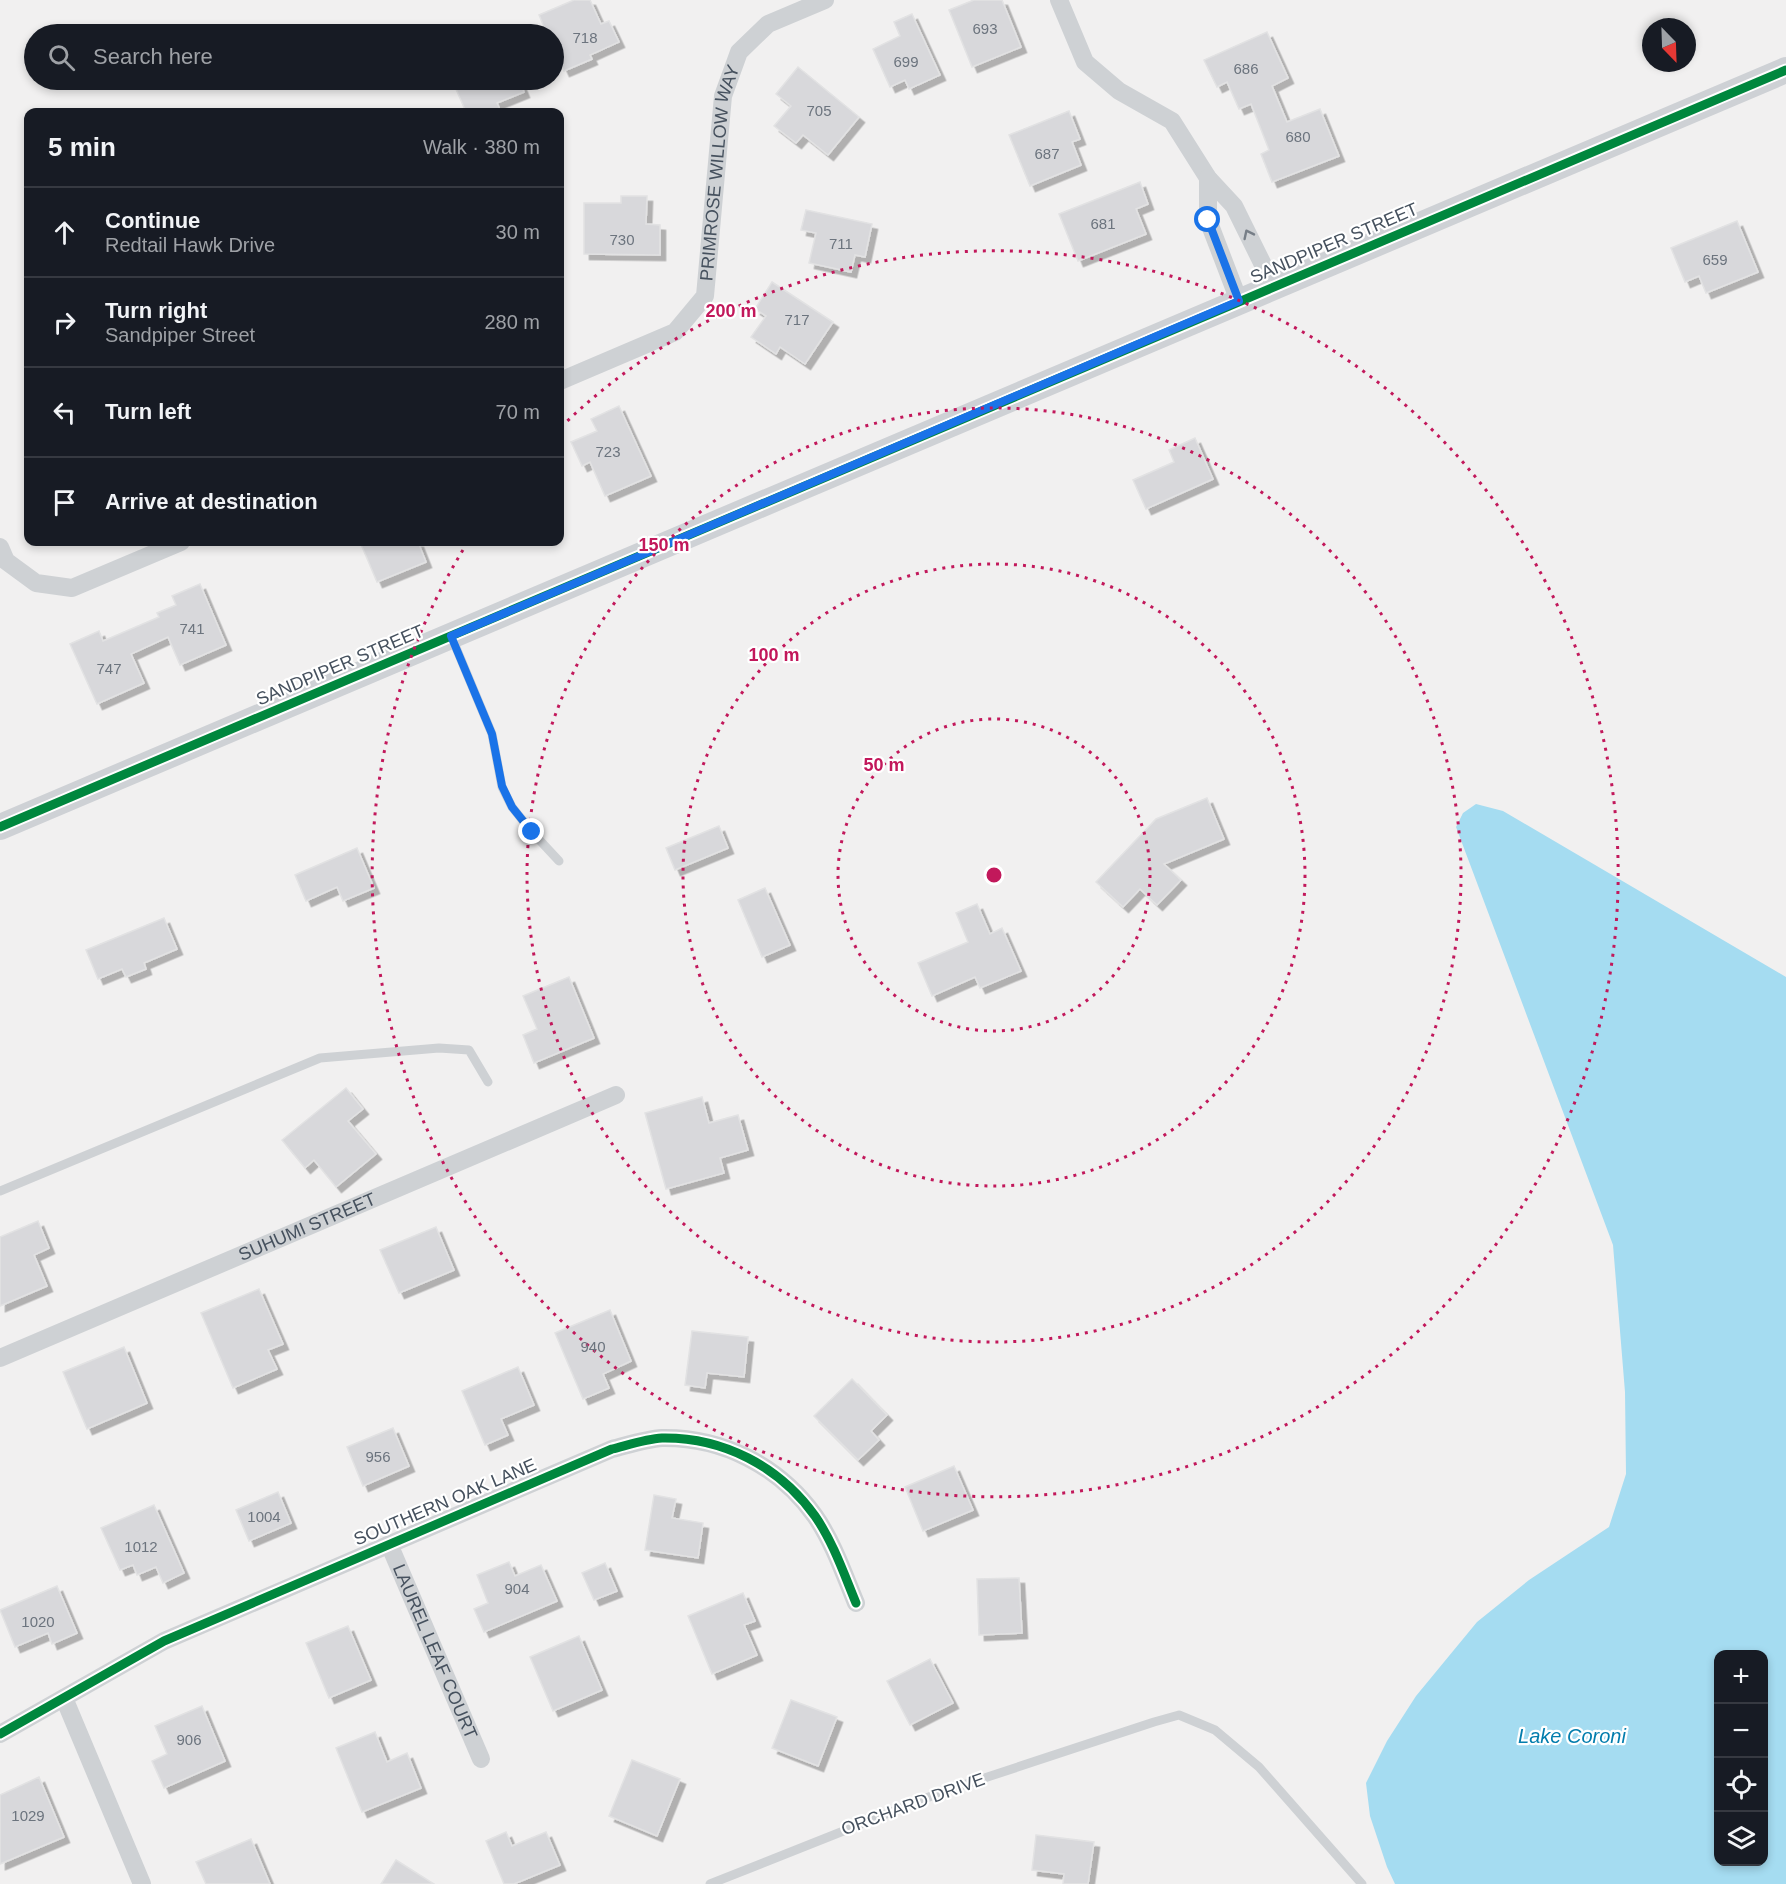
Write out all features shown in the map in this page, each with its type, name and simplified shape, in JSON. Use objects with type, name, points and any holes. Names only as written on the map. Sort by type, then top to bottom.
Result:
[{"type":"street","name":"PRIMROSE WILLOW WAY","points":[[564,379],[675,332],[705,296],[723,96],[738,52],[768,24],[825,0]]},
{"type":"street","points":[[1059,0],[1085,62],[1119,91],[1172,121],[1208,178],[1234,206],[1274,287]]},
{"type":"street","name":"SANDPIPER STREET","points":[[0,827],[1786,70]]},
{"type":"street","points":[[1208,178],[1208,220],[1239,301]]},
{"type":"street","points":[[0,547],[6,561],[36,583],[72,588],[172,546]]},
{"type":"street","name":"SUHUMI STREET","points":[[0,1358],[616,1095]]},
{"type":"street","name":"SOUTHERN OAK LANE","points":[[0,1734],[164,1641],[612,1449],[660,1438],[711,1442],[754,1460],[788,1484],[820,1525],[835,1552],[856,1603]]},
{"type":"street","name":"LAUREL LEAF COURT","points":[[388,1544],[482,1760]]},
{"type":"street","points":[[64,1698],[142,1884]]},
{"type":"lane","points":[[451,636],[492,734],[502,786],[512,807],[559,861]]},
{"type":"lane","points":[[0,1191],[320,1058],[439,1048],[469,1050],[488,1082]]},
{"type":"lane","name":"ORCHARD DRIVE","points":[[710,1884],[939,1793],[1179,1715],[1215,1730],[1258,1767],[1362,1884]]},
{"type":"water","name":"Lake Coroni","points":[[1476,804],[1503,811],[1786,977],[1786,1884],[1395,1884],[1370,1816],[1366,1783],[1387,1741],[1416,1696],[1477,1622],[1529,1580],[1609,1527],[1626,1474],[1625,1392],[1613,1245],[1456,827],[1463,813]]},
{"type":"building","points":[[574,0],[590,0],[601,24],[609,21],[619,42],[590,55],[592,59],[564,71],[564,24],[543,24],[539,15]]},
{"type":"building","points":[[974,0],[1002,0],[1021,47],[972,67],[949,10]]},
{"type":"building","points":[[912,14],[940,75],[909,89],[905,80],[890,87],[873,49],[900,36],[894,22]]},
{"type":"building","points":[[1267,32],[1288,78],[1272,86],[1287,122],[1320,109],[1339,156],[1272,182],[1261,154],[1269,150],[1251,104],[1239,109],[1227,82],[1217,87],[1204,60]]},
{"type":"building","points":[[798,67],[859,117],[828,155],[803,135],[796,143],[774,126],[791,106],[776,94]]},
{"type":"building","points":[[456,90],[523,90],[524,92],[497,103],[499,108],[464,108]]},
{"type":"building","points":[[1069,111],[1080,139],[1072,142],[1081,165],[1030,186],[1009,135]]},
{"type":"building","points":[[1140,182],[1148,204],[1136,209],[1146,234],[1078,261],[1059,214]]},
{"type":"building","points":[[621,196],[647,196],[646,224],[660,225],[660,255],[584,254],[584,203],[621,203]]},
{"type":"building","points":[[806,210],[872,224],[865,257],[855,255],[851,272],[809,263],[816,233],[801,230]]},
{"type":"building","points":[[1737,221],[1758,272],[1706,293],[1699,276],[1685,282],[1671,248]]},
{"type":"building","points":[[772,282],[833,322],[805,364],[780,347],[776,354],[751,337],[766,316],[755,309]]},
{"type":"building","points":[[619,406],[651,476],[605,496],[590,462],[582,466],[571,442],[597,431],[591,419]]},
{"type":"building","points":[[1195,438],[1213,479],[1146,509],[1133,480],[1174,462],[1169,450]]},
{"type":"building","points":[[362,546],[420,546],[426,562],[377,582]]},
{"type":"building","points":[[200,584],[226,645],[180,665],[168,637],[131,654],[144,683],[97,704],[70,644],[99,631],[103,641],[159,617],[157,613],[176,605],[172,596]]},
{"type":"building","points":[[1207,798],[1224,839],[1164,864],[1181,880],[1157,905],[1140,889],[1123,907],[1096,882],[1156,819]]},
{"type":"building","points":[[719,826],[728,848],[675,870],[666,848]]},
{"type":"building","points":[[357,848],[374,888],[343,901],[337,887],[306,901],[295,875]]},
{"type":"building","points":[[765,888],[790,945],[762,957],[738,900]]},
{"type":"building","points":[[977,904],[990,934],[1002,928],[1021,971],[980,988],[975,977],[932,996],[918,963],[968,942],[956,913]]},
{"type":"building","points":[[164,918],[177,949],[144,963],[146,969],[126,977],[122,969],[98,979],[86,950]]},
{"type":"building","points":[[569,977],[594,1038],[534,1063],[523,1035],[537,1029],[523,996]]},
{"type":"building","points":[[346,1088],[363,1109],[348,1121],[376,1154],[336,1187],[314,1160],[305,1168],[282,1140]]},
{"type":"building","points":[[702,1097],[709,1123],[738,1115],[748,1150],[720,1158],[724,1173],[666,1189],[645,1113]]},
{"type":"building","points":[[38,1221],[49,1248],[34,1255],[47,1286],[0,1306],[0,1237]]},
{"type":"building","points":[[436,1227],[454,1270],[399,1293],[380,1250]]},
{"type":"building","points":[[259,1289],[283,1344],[268,1350],[277,1369],[233,1388],[201,1313]]},
{"type":"building","points":[[610,1310],[631,1361],[603,1374],[609,1388],[583,1399],[555,1333]]},
{"type":"building","points":[[692,1331],[748,1337],[744,1377],[707,1373],[705,1388],[685,1385]]},
{"type":"building","points":[[124,1347],[147,1403],[87,1429],[63,1372]]},
{"type":"building","points":[[518,1367],[534,1405],[501,1419],[508,1435],[485,1445],[462,1391]]},
{"type":"building","points":[[852,1379],[887,1415],[871,1431],[879,1440],[858,1460],[814,1416]]},
{"type":"building","points":[[393,1428],[409,1466],[363,1486],[347,1447]]},
{"type":"building","points":[[954,1466],[973,1510],[923,1531],[905,1487]]},
{"type":"building","points":[[278,1492],[291,1523],[249,1541],[236,1510]]},
{"type":"building","points":[[654,1495],[676,1499],[672,1518],[703,1523],[698,1558],[645,1550]]},
{"type":"building","points":[[154,1505],[184,1573],[163,1583],[156,1567],[137,1575],[133,1565],[120,1570],[101,1528]]},
{"type":"building","points":[[509,1562],[515,1576],[541,1565],[557,1601],[484,1632],[474,1609],[488,1603],[477,1575]]},
{"type":"building","points":[[605,1563],[617,1591],[594,1600],[582,1573]]},
{"type":"building","points":[[1019,1578],[1022,1633],[979,1635],[977,1579]]},
{"type":"building","points":[[57,1586],[77,1633],[52,1644],[48,1633],[15,1647],[0,1610]]},
{"type":"building","points":[[743,1593],[755,1621],[744,1625],[757,1655],[712,1674],[688,1616]]},
{"type":"building","points":[[348,1626],[371,1680],[329,1698],[306,1643]]},
{"type":"building","points":[[579,1636],[602,1690],[553,1711],[530,1657]]},
{"type":"building","points":[[930,1659],[953,1703],[910,1725],[887,1681]]},
{"type":"building","points":[[791,1700],[837,1717],[818,1766],[772,1748]]},
{"type":"building","points":[[202,1706],[225,1761],[164,1788],[152,1761],[167,1754],[155,1726]]},
{"type":"building","points":[[375,1732],[387,1762],[407,1753],[421,1788],[362,1812],[336,1748]]},
{"type":"building","points":[[632,1760],[680,1779],[657,1836],[609,1816]]},
{"type":"building","points":[[39,1777],[64,1837],[0,1864],[0,1795]]},
{"type":"building","points":[[506,1832],[512,1846],[546,1832],[560,1865],[514,1884],[504,1884],[486,1841]]},
{"type":"building","points":[[1036,1835],[1094,1842],[1088,1884],[1063,1884],[1064,1874],[1032,1870]]},
{"type":"building","points":[[251,1839],[270,1884],[206,1884],[196,1862]]},
{"type":"building","points":[[396,1860],[434,1884],[381,1884]]},
{"type":"cycle path","points":[[0,827],[1786,70]]},
{"type":"cycle path","points":[[0,1734],[164,1641],[612,1449],[662,1438],[685,1439],[728,1449],[767,1469],[784,1483],[801,1498],[815,1516],[838,1558],[856,1603]]},
{"type":"route","points":[[532,832],[512,807],[502,786],[492,734],[451,636],[1239,301],[1208,220]]}]
